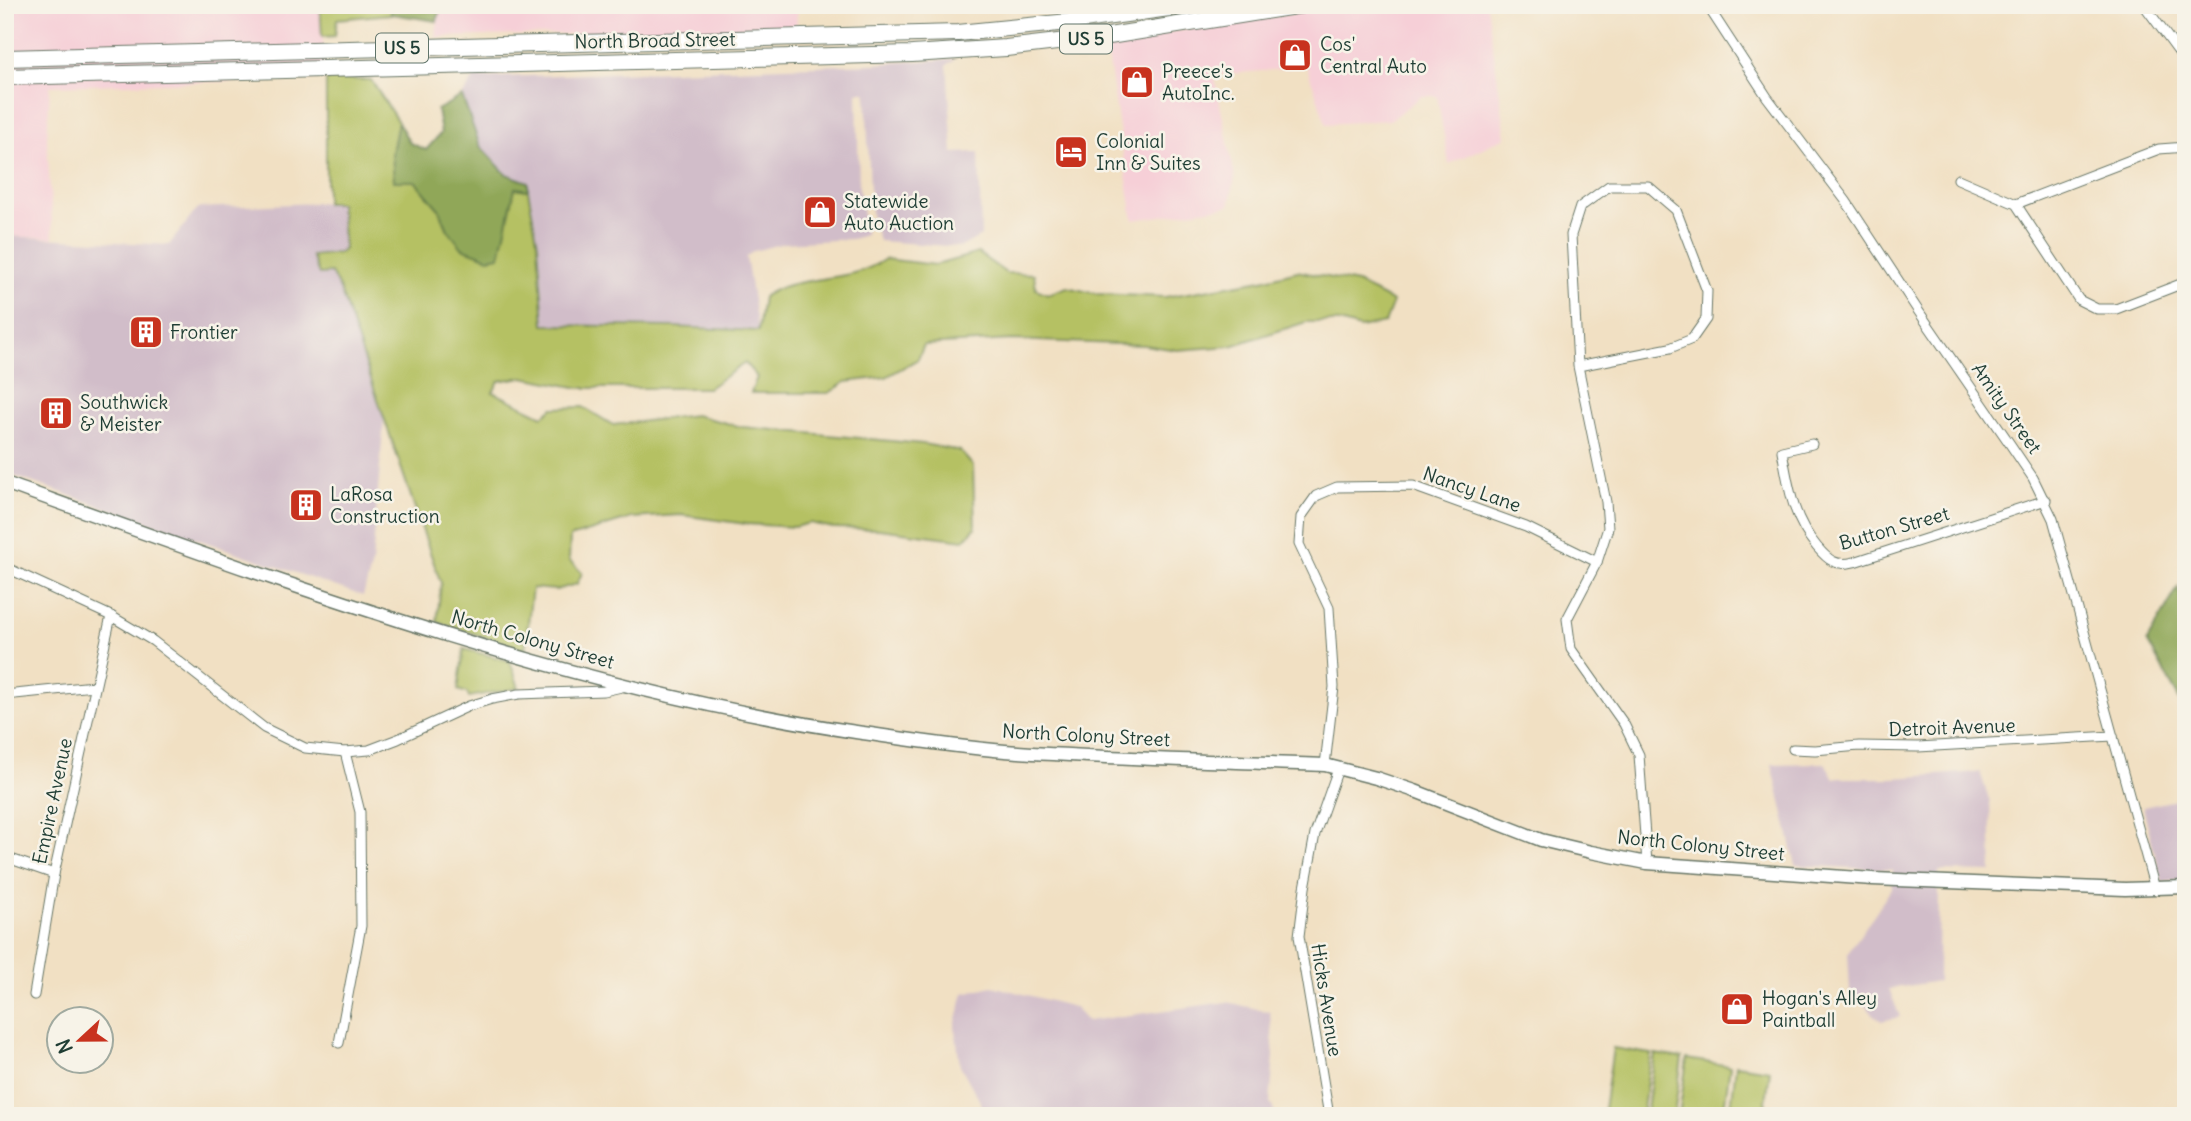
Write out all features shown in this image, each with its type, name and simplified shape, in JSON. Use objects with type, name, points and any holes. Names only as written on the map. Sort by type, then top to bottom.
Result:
[{"type":"highway","name":"North Broad Street","points":[[5,77],[912,54],[1014,47],[1133,33],[1302,5]]},
{"type":"highway","name":"North Broad Street","points":[[5,58],[832,37],[1002,30],[1182,7]]},
{"type":"highway","points":[[832,37],[834,56]]},
{"type":"main road","name":"North Colony Street","points":[[5,483],[373,611],[628,686],[710,705],[854,732],[1002,751],[1332,767],[1415,791],[1541,840],[1647,863],[1872,879],[2154,889],[2186,887]]},
{"type":"street","name":"Amity Street","points":[[1707,5],[1767,97],[1846,201],[2046,500],[2154,889]]},
{"type":"street","points":[[2144,5],[2186,62]]},
{"type":"street","points":[[2016,204],[2159,149],[2186,147]]},
{"type":"street","points":[[1958,179],[2016,204],[2079,300],[2097,309],[2116,309],[2186,282]]},
{"type":"street","points":[[1578,366],[1670,348],[1692,339],[1706,319],[1707,292],[1676,210],[1648,186],[1609,186],[1580,207],[1571,235],[1578,366],[1608,528],[1597,562],[1567,619],[1571,649],[1624,724],[1636,747],[1641,771],[1647,863]]},
{"type":"street","name":"Button Street","points":[[1812,444],[1782,452],[1792,500],[1801,524],[1826,558],[1838,564],[1854,562],[2046,500]]},
{"type":"street","name":"Nancy Lane","points":[[1332,767],[1334,687],[1329,608],[1299,544],[1301,517],[1316,496],[1337,487],[1413,486],[1526,527],[1597,562]]},
{"type":"street","points":[[5,567],[111,616],[153,641],[264,728],[305,748],[345,752],[369,750],[469,706],[492,699],[519,694],[604,691],[628,686]]},
{"type":"street","name":"Empire Avenue","points":[[34,995],[54,874],[111,616]]},
{"type":"street","points":[[5,695],[94,686]]},
{"type":"street","name":"Detroit Avenue","points":[[1793,749],[1918,747],[2113,736]]},
{"type":"street","points":[[340,1042],[361,926],[360,812],[345,752]]},
{"type":"street","name":"Hicks Avenue","points":[[1329,1116],[1299,936],[1315,834],[1332,767]]},
{"type":"street","points":[[5,857],[54,874]]},
{"type":"shaded area","points":[[5,5],[320,5],[326,79],[50,86],[47,140],[53,238],[5,236]]},
{"type":"shaded area","points":[[441,5],[798,5],[796,29],[435,37]]},
{"type":"shaded area","points":[[1349,5],[1487,5],[1506,137],[1449,164],[1437,96],[1422,96],[1390,120],[1326,124],[1307,67],[1214,75],[1235,177],[1229,206],[1133,220],[1106,42]]},
{"type":"shaded area","name":"Statewide Auto Auction","points":[[955,59],[947,65],[953,153],[979,152],[981,236],[961,247],[879,241],[871,215],[866,92],[857,92],[859,188],[866,235],[852,239],[784,243],[754,251],[746,257],[758,331],[543,325],[538,245],[528,183],[506,174],[480,146],[462,96],[474,78]]},
{"type":"shaded area","points":[[340,202],[344,250],[312,256],[331,273],[340,289],[384,417],[372,564],[363,596],[5,473],[5,236],[169,245],[198,208]]},
{"type":"shaded area","points":[[1825,763],[1834,778],[1894,778],[1980,772],[1990,802],[1992,872],[1939,871],[1938,981],[1889,989],[1900,1017],[1881,1021],[1850,992],[1848,953],[1892,888],[1893,870],[1796,865],[1772,764]]},
{"type":"shaded area","points":[[2186,798],[2186,880],[2162,882],[2143,807]]},
{"type":"shaded area","points":[[992,986],[1074,1007],[1087,1021],[1227,1002],[1270,1012],[1274,1056],[1270,1102],[1276,1116],[988,1116],[960,1065],[955,1026],[964,993]]},
{"type":"green space","points":[[320,5],[390,5],[391,14],[337,19],[335,36],[322,37]]},
{"type":"green space","points":[[390,5],[441,5],[437,21],[391,14]]},
{"type":"green space","points":[[326,79],[371,80],[398,122],[392,153],[439,209],[448,230],[516,188],[528,190],[538,245],[544,325],[758,331],[763,297],[790,285],[855,273],[885,259],[936,265],[978,253],[1006,273],[1034,274],[1036,289],[1048,294],[1067,287],[1098,294],[1165,297],[1297,271],[1357,283],[1393,302],[1385,323],[1360,328],[1339,322],[1306,322],[1231,346],[1177,350],[1144,345],[1012,340],[924,345],[918,359],[886,377],[846,382],[829,393],[751,393],[757,377],[745,363],[708,388],[580,388],[523,377],[499,381],[493,392],[543,416],[553,408],[583,407],[613,425],[695,415],[742,427],[923,444],[960,451],[973,466],[975,528],[964,540],[879,529],[833,528],[810,523],[794,527],[746,524],[681,515],[632,518],[570,537],[569,560],[582,573],[577,584],[556,590],[532,588],[525,650],[437,622],[441,583],[340,289],[331,273],[319,274],[312,256],[339,253],[344,249],[340,203],[326,203]]},
{"type":"green space","points":[[462,96],[480,146],[506,174],[528,182],[528,190],[515,188],[500,256],[489,258],[462,248],[448,230],[439,209],[415,181],[394,181],[392,153],[398,122],[410,143],[426,150],[441,133],[437,110]]},
{"type":"green space","points":[[2178,588],[2182,602],[2186,603],[2186,707],[2147,641]]},
{"type":"green space","points":[[464,649],[510,661],[519,688],[469,697],[467,693],[458,690]]},
{"type":"green space","points":[[1613,1048],[1651,1054],[1642,1116],[1603,1116]]},
{"type":"green space","points":[[1655,1054],[1682,1058],[1674,1116],[1646,1116]]},
{"type":"green space","points":[[1687,1059],[1730,1066],[1723,1116],[1679,1116]]},
{"type":"green space","points":[[1736,1065],[1770,1070],[1764,1116],[1730,1116]]},
{"type":"place","name":"Cos' Central Auto","points":[[1295,55]]},
{"type":"place","name":"Preece's AutoInc.","points":[[1137,82]]},
{"type":"place","name":"Colonial Inn & Suites","points":[[1071,152]]},
{"type":"place","name":"Statewide Auto Auction","points":[[820,212]]},
{"type":"place","name":"Frontier","points":[[146,332]]},
{"type":"place","name":"Southwick & Meister","points":[[56,413]]},
{"type":"place","name":"LaRosa Construction","points":[[306,505]]},
{"type":"place","name":"Hogan's Alley Paintball","points":[[1737,1009]]}]
